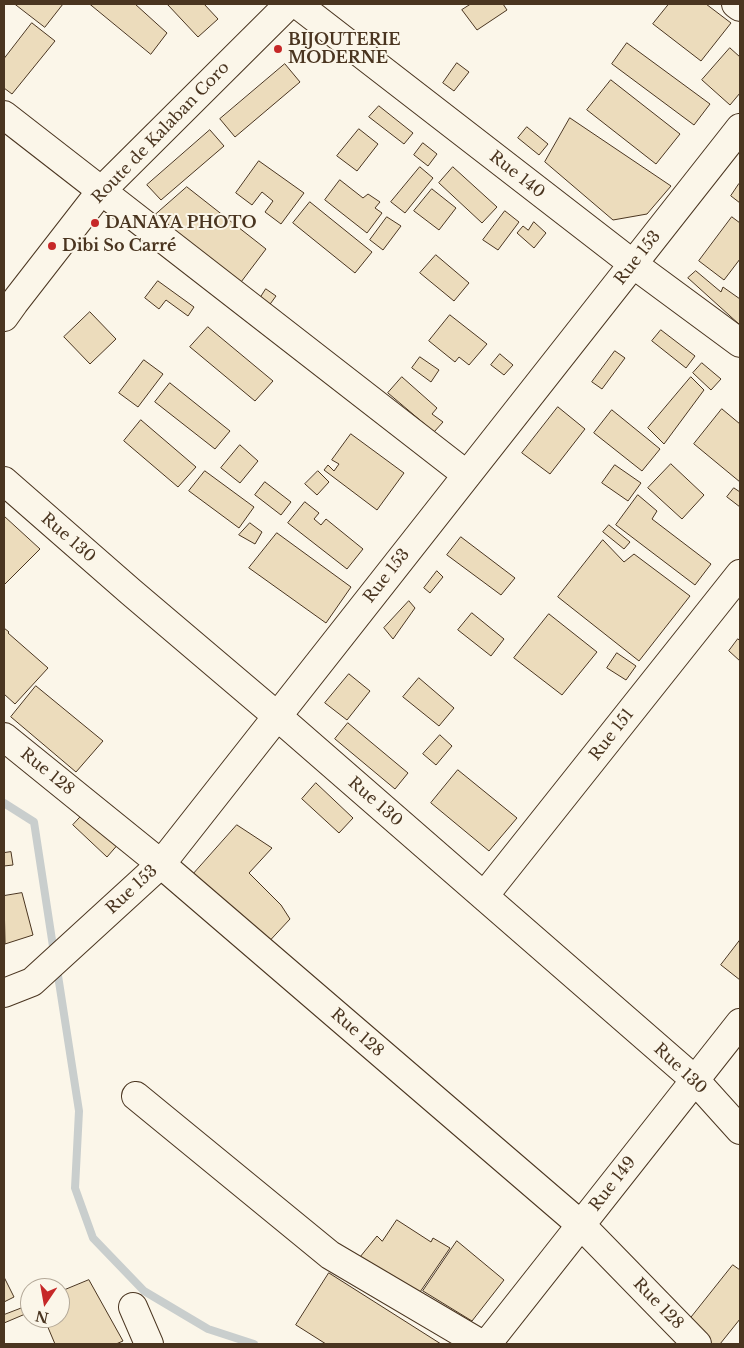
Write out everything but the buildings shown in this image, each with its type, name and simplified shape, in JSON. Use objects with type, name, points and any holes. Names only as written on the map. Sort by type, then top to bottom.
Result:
[{"type":"street","name":"Route de Kalaban Coro","points":[[4,317],[101,190],[289,4]]},
{"type":"street","name":"Rue 140","points":[[297,4],[633,264],[740,343]]},
{"type":"street","points":[[736,4],[740,7]]},
{"type":"street","points":[[4,115],[467,475]]},
{"type":"street","name":"Rue 153","points":[[4,993],[32,982],[161,864],[740,128]]},
{"type":"street","name":"Rue 130","points":[[4,481],[695,1080],[740,1130]]},
{"type":"street","name":"Rue 151","points":[[484,896],[740,574]]},
{"type":"street","name":"Rue 128","points":[[4,737],[161,864],[581,1225],[697,1344]]},
{"type":"street","name":"Rue 149","points":[[486,1344],[740,1023]]},
{"type":"street","points":[[136,1096],[330,1255],[481,1344]]},
{"type":"street","points":[[133,1307],[149,1344]]},
{"type":"waterway","points":[[4,803],[34,822],[54,953]]},
{"type":"waterway","points":[[57,969],[79,1111],[75,1188],[93,1238],[144,1291],[208,1329],[254,1344]]},
{"type":"place","name":"BIJOUTERIE MODERNE","points":[[278,49]]},
{"type":"place","name":"DANAYA PHOTO","points":[[95,223]]},
{"type":"place","name":"Dibi So Carré","points":[[52,246]]}]
